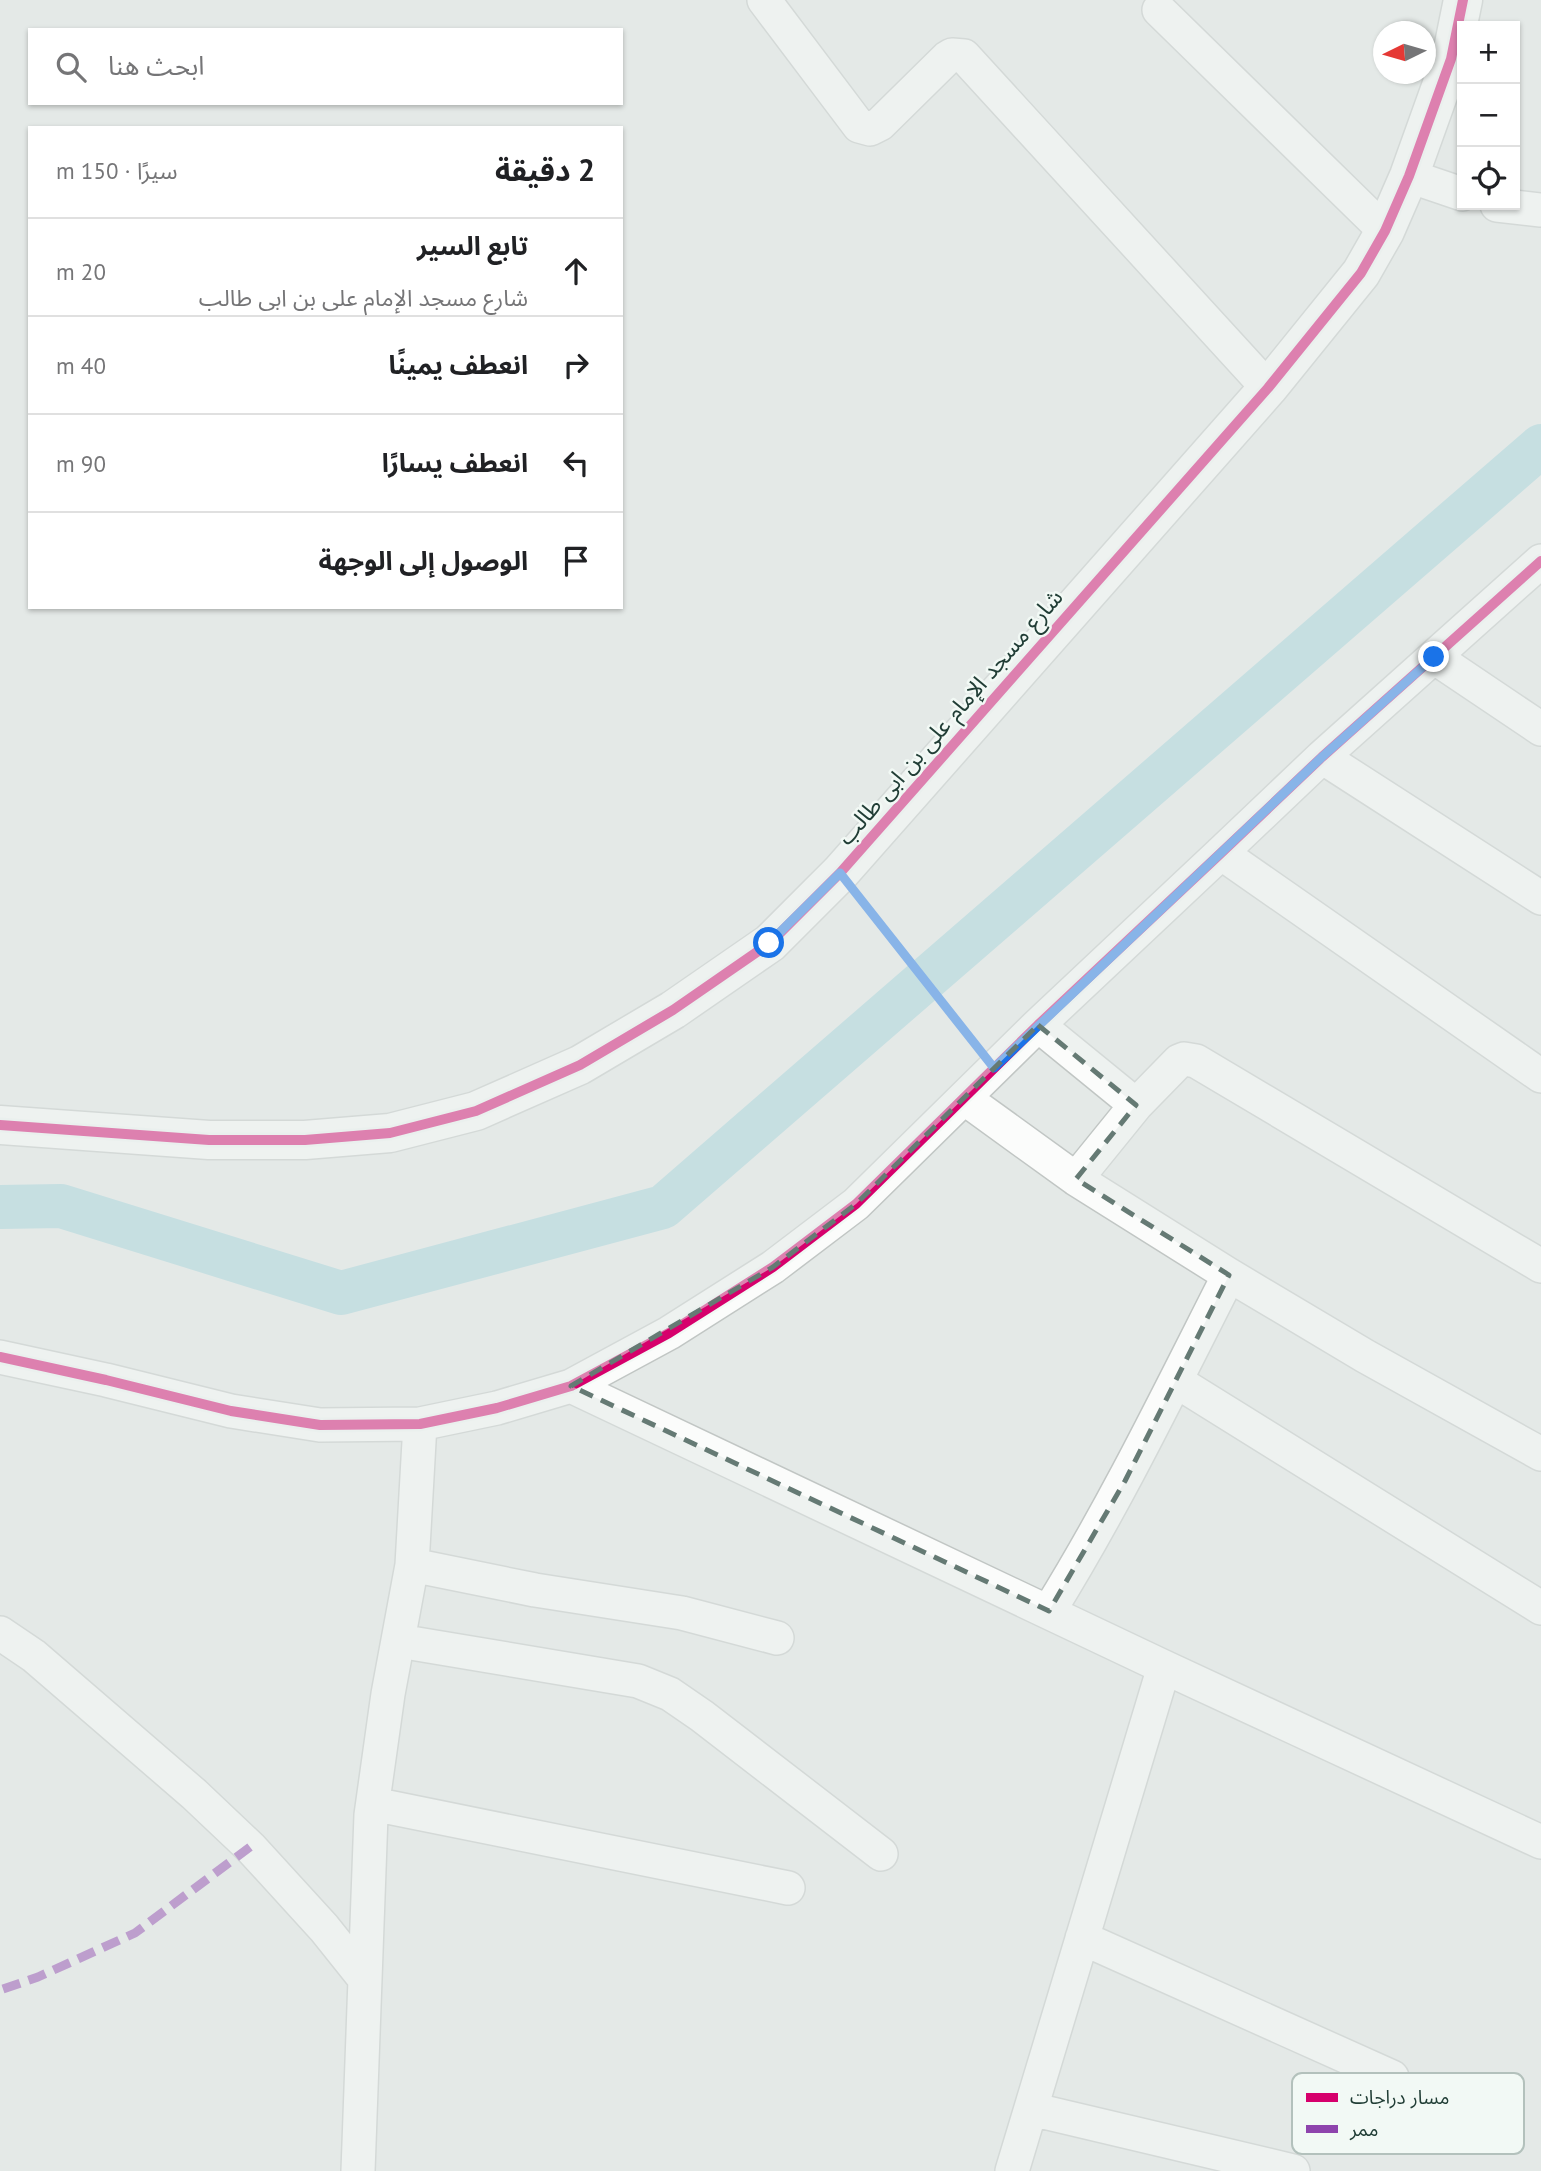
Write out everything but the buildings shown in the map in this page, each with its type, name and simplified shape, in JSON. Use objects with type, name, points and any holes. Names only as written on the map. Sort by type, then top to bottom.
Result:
[{"type":"street","points":[[764,0],[859,126],[870,129],[880,124],[947,58],[952,55],[964,56],[1268,388]]},
{"type":"street","name":"شارع مسجد الإمام على بن ابى طالب","points":[[0,1125],[209,1140],[304,1140],[390,1133],[476,1111],[580,1065],[673,1010],[769,943],[840,873],[1268,388],[1361,272],[1385,231],[1409,176],[1451,59],[1463,0]]},
{"type":"street","points":[[1159,10],[1385,231]]},
{"type":"street","points":[[1409,176],[1457,192]]},
{"type":"street","points":[[1520,208],[1541,211]]},
{"type":"street","points":[[0,1357],[106,1380],[231,1412],[320,1424],[420,1424],[497,1408],[571,1386],[669,1333],[773,1267],[856,1204],[994,1068],[1322,757],[1541,561]]},
{"type":"street","points":[[1434,657],[1541,729]]},
{"type":"street","points":[[1322,757],[1541,898]]},
{"type":"street","points":[[1221,853],[1541,1076]]},
{"type":"street","points":[[1038,1026],[1136,1105]]},
{"type":"street","points":[[1076,1179],[1136,1105],[1179,1061],[1196,1061],[1541,1266]]},
{"type":"street","points":[[964,1098],[1076,1179],[1229,1275],[1365,1356],[1541,1454]]},
{"type":"street","points":[[1049,1611],[1109,1511],[1229,1275]]},
{"type":"street","points":[[1175,1381],[1541,1608]]},
{"type":"street","points":[[571,1386],[1541,1842]]},
{"type":"street","points":[[358,2171],[373,1804],[388,1694],[412,1565],[420,1424]]},
{"type":"street","points":[[412,1565],[536,1590],[682,1613],[776,1637]]},
{"type":"street","points":[[0,1633],[34,1656],[250,1847],[315,1918],[364,1978]]},
{"type":"street","points":[[399,1642],[638,1681],[670,1694],[881,1854]]},
{"type":"street","points":[[1012,2171],[1164,1667]]},
{"type":"street","points":[[373,1804],[788,1888]]},
{"type":"street","points":[[1082,1938],[1383,2073]]},
{"type":"street","points":[[1031,2109],[1293,2171]]},
{"type":"path","points":[[840,873],[994,1068]]},
{"type":"highlighted area","points":[[1038,1025],[1136,1105],[1076,1179],[1229,1275],[1125,1481],[1049,1611],[571,1386],[773,1267],[856,1204]]},
{"type":"waterway","points":[[0,1207],[61,1206],[341,1293],[663,1207],[1541,446]]},
{"type":"marked path","points":[[3,1989],[38,1977],[135,1933],[250,1847]]},
{"type":"cycle path","points":[[0,1125],[209,1140],[305,1140],[390,1133],[476,1111],[580,1065],[673,1010],[770,943],[840,873],[1268,388],[1361,273],[1385,231],[1409,176],[1451,59],[1463,0]]},
{"type":"cycle path","points":[[0,1357],[231,1411],[320,1425],[420,1424],[497,1408],[571,1386],[669,1333],[773,1267],[856,1204],[1038,1025],[1322,757],[1541,561]]},
{"type":"route","points":[[769,943],[840,873],[994,1068],[1322,757],[1434,657]]}]
